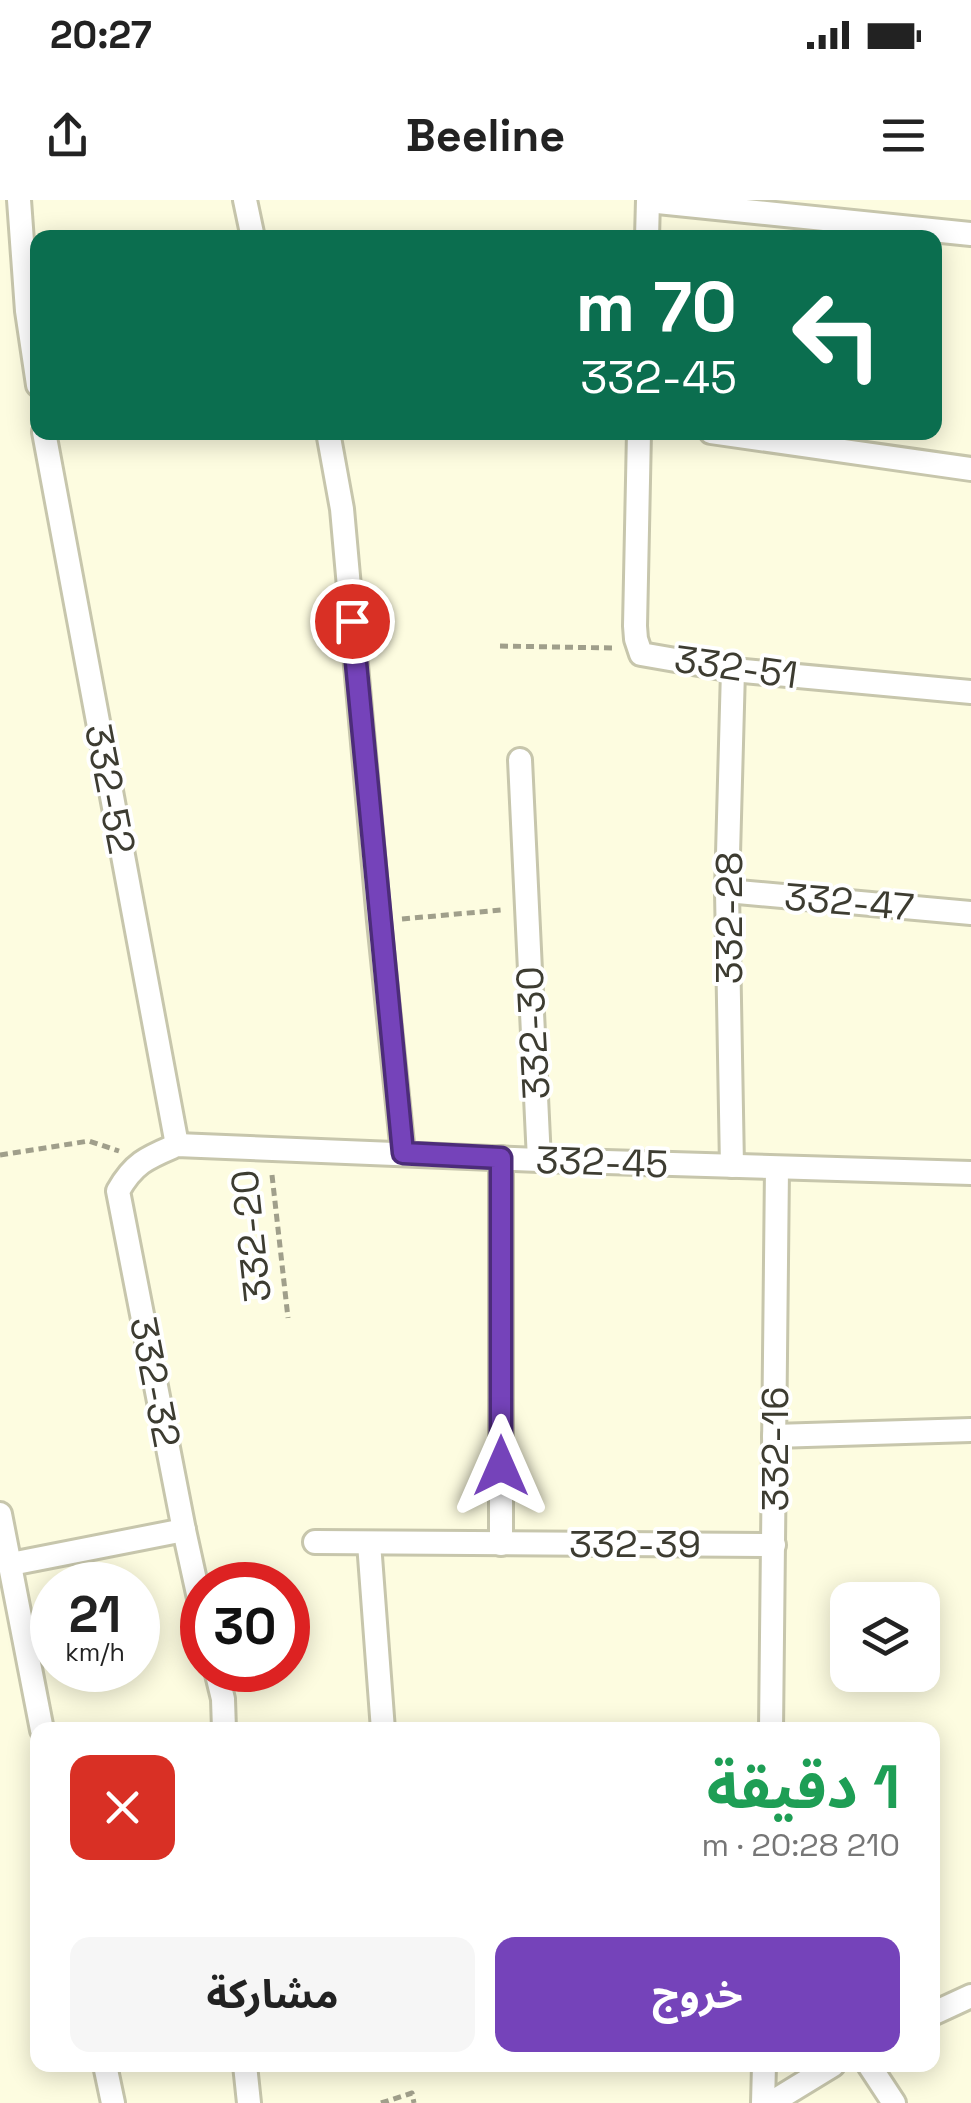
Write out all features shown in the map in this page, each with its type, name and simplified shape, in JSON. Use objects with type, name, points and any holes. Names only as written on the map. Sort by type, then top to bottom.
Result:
[{"type":"street","points":[[18,200],[30,332]]},
{"type":"street","points":[[245,200],[251,230]]},
{"type":"street","points":[[647,230],[648,200],[933,230]]},
{"type":"street","points":[[942,231],[971,234]]},
{"type":"street","name":"332-52","points":[[45,440],[177,1144]]},
{"type":"street","points":[[329,440],[342,509],[403,1153]]},
{"type":"street","points":[[640,440],[635,626],[641,654]]},
{"type":"street","points":[[769,440],[971,468]]},
{"type":"street","name":"332-51","points":[[641,654],[733,670],[971,692]]},
{"type":"street","name":"332-28","points":[[732,1166],[727,891],[733,670]]},
{"type":"street","name":"332-30","points":[[520,760],[538,1160]]},
{"type":"street","name":"332-47","points":[[727,891],[971,913]]},
{"type":"street","name":"332-45","points":[[143,1159],[177,1144],[971,1173]]},
{"type":"street","points":[[501,1158],[501,1544]]},
{"type":"street","name":"332-32","points":[[143,1159],[118,1190],[191,1562]]},
{"type":"street","name":"332-16","points":[[771,1722],[777,1168]]},
{"type":"street","points":[[774,1436],[971,1430]]},
{"type":"street","points":[[0,1514],[41,1722]]},
{"type":"street","points":[[11,1564],[184,1530]]},
{"type":"street","name":"332-39","points":[[315,1542],[774,1544]]},
{"type":"street","points":[[369,1542],[382,1722]]},
{"type":"street","points":[[221,1692],[223,1722]]},
{"type":"street","points":[[940,2010],[971,1996]]},
{"type":"street","points":[[106,2072],[113,2103]]},
{"type":"street","points":[[246,2072],[249,2103]]},
{"type":"street","points":[[764,2072],[764,2103]]},
{"type":"street","points":[[771,2103],[822,2072]]},
{"type":"street","points":[[874,2072],[894,2103]]},
{"type":"path","name":"332-51","points":[[500,646],[604,646],[641,654]]},
{"type":"path","points":[[379,921],[527,907]]},
{"type":"path","points":[[0,1155],[89,1141],[143,1159]]},
{"type":"path","name":"332-20","points":[[269,1147],[288,1318]]},
{"type":"path","points":[[381,2103],[412,2093],[414,2103]]},
{"type":"route","points":[[352,621],[403,1153],[501,1158],[501,1466]]}]
